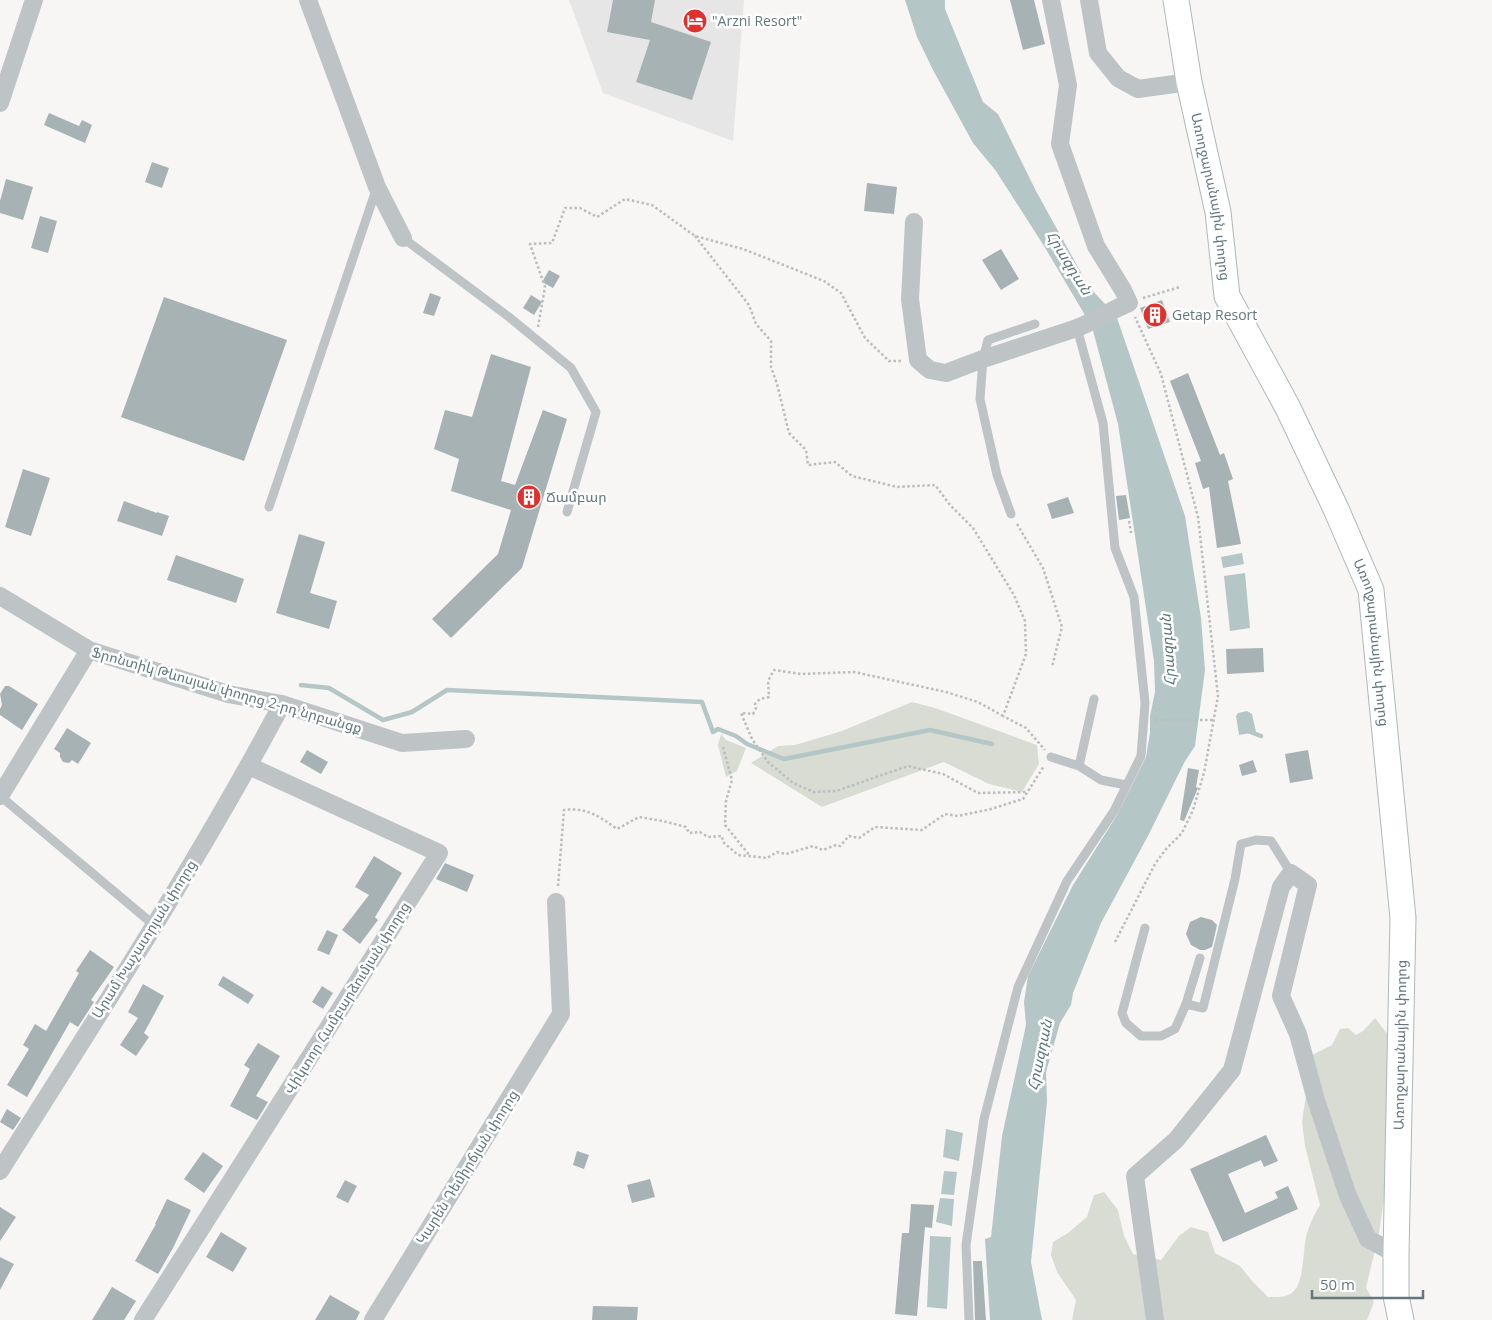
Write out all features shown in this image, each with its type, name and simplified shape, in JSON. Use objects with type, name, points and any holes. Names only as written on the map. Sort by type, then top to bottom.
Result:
[{"type":"main road","name":"Առողջարանային փողոց","points":[[1176,0],[1189,82],[1218,212],[1227,296],[1288,408],[1336,509],[1371,590],[1403,918],[1396,1254],[1396,1296],[1402,1320]]},
{"type":"street","points":[[0,103],[34,0]]},
{"type":"street","points":[[308,0],[377,187],[403,238]]},
{"type":"street","points":[[914,222],[910,298],[918,360],[930,370],[946,373],[1084,326],[1125,307],[1123,290],[1096,246],[1060,144],[1068,85],[1051,0]]},
{"type":"street","points":[[1089,0],[1098,53],[1118,78],[1138,89],[1189,82]]},
{"type":"street","name":"Ֆրոնտիկ Թևոսյան փողոց 2-րդ նրբանցք","points":[[0,596],[89,650],[228,694],[282,704],[402,742],[466,739]]},
{"type":"street","points":[[0,796],[89,650]]},
{"type":"street","name":"Արամ Խաչատրյան փողոց","points":[[0,1171],[154,925],[249,766],[282,704]]},
{"type":"street","name":"Վիկտոր Համբարձումյան փողոց","points":[[143,1320],[439,853],[249,766]]},
{"type":"street","points":[[1155,1320],[1135,1176],[1176,1140],[1232,1070],[1281,887],[1291,874],[1308,885],[1281,996],[1298,1034],[1316,1100],[1348,1196],[1368,1239],[1396,1254]]},
{"type":"street","name":"Կարեն Դեմիրճյան փողոց","points":[[373,1320],[561,1014],[556,902]]},
{"type":"lane","points":[[270,507],[377,187]]},
{"type":"lane","points":[[403,238],[509,317],[571,368],[596,412],[567,512]]},
{"type":"lane","points":[[1011,514],[997,475],[980,399],[983,359],[988,340],[1034,324]]},
{"type":"lane","points":[[969,1320],[966,1245],[984,1119],[1018,987],[1067,881],[1114,811],[1141,756],[1145,702],[1134,597],[1115,548],[1103,423],[1084,326]]},
{"type":"lane","points":[[1079,766],[1094,699]]},
{"type":"lane","points":[[1051,757],[1079,766],[1101,780],[1126,785]]},
{"type":"lane","points":[[0,796],[154,925]]},
{"type":"lane","points":[[1186,1004],[1203,1008],[1235,879],[1241,844],[1256,840],[1270,841],[1291,874]]},
{"type":"lane","points":[[1145,928],[1122,1013],[1126,1023],[1141,1036],[1161,1036],[1175,1029],[1186,1004],[1200,958]]},
{"type":"path","points":[[536,339],[545,287],[530,244],[552,244],[565,208],[580,208],[597,217],[624,199],[652,206],[695,236],[749,305],[756,324],[771,341],[771,367],[789,433],[806,450],[808,465],[835,462],[852,476],[897,487],[935,485],[950,505],[973,528],[1014,595],[1025,621],[1026,654],[1003,716]]},
{"type":"path","points":[[695,236],[743,249],[824,281],[841,294],[865,338],[889,361],[918,360]]},
{"type":"path","points":[[1115,942],[1155,864],[1182,832],[1193,810],[1204,773],[1218,696],[1198,516],[1161,374],[1125,307],[1180,287]]},
{"type":"path","points":[[1011,514],[1044,568],[1062,627],[1052,667]]},
{"type":"path","points":[[1128,521],[1131,533]]},
{"type":"path","points":[[556,902],[564,810],[577,808],[598,816],[617,829],[639,817],[663,821],[686,827],[689,833],[700,832],[708,837],[722,836],[723,842],[738,856],[767,858],[777,852],[786,854],[813,846],[823,850],[836,845],[840,846],[849,836],[858,838],[875,827],[922,830],[944,814],[958,816],[991,809],[1023,798],[1028,792],[1051,757],[1026,728],[978,702],[946,692],[854,672],[801,674],[774,670],[768,681],[769,697],[760,699],[755,704],[756,708],[753,714],[741,713],[752,738],[768,762],[794,783],[814,792],[836,791],[908,766],[943,774],[978,793],[1028,792]]},
{"type":"path","points":[[1152,720],[1214,720]]},
{"type":"path","points":[[723,747],[732,780],[726,801],[725,825],[750,856]]},
{"type":"shaded area","points":[[569,0],[744,0],[733,141],[603,93]]},
{"type":"shaded area","points":[[912,702],[935,708],[1037,745],[1039,764],[1022,792],[989,784],[944,762],[822,807],[751,763],[778,746],[795,745],[842,731]]},
{"type":"shaded area","points":[[721,734],[726,740],[746,748],[737,771],[726,777],[718,745]]},
{"type":"shaded area","points":[[1375,1018],[1389,1036],[1384,1199],[1379,1233],[1366,1288],[1374,1302],[1367,1320],[1072,1320],[1076,1300],[1057,1272],[1051,1255],[1053,1242],[1068,1233],[1087,1217],[1094,1195],[1104,1192],[1118,1210],[1124,1236],[1133,1254],[1161,1260],[1179,1236],[1191,1227],[1208,1232],[1215,1253],[1240,1266],[1268,1297],[1285,1296],[1294,1291],[1300,1280],[1307,1233],[1320,1205],[1305,1146],[1302,1122],[1312,1055],[1332,1045],[1340,1029],[1348,1028],[1356,1035],[1363,1031]]},
{"type":"water","name":"Հրազդան","points":[[905,0],[945,0],[945,9],[983,102],[998,114],[1036,191],[1089,287],[1115,312],[1185,516],[1201,618],[1205,670],[1195,746],[1184,763],[1149,834],[1101,923],[1073,993],[1071,1005],[1060,1023],[1046,1072],[1047,1102],[1031,1262],[1042,1320],[990,1320],[985,1239],[991,1237],[1002,1136],[1026,1025],[1024,1002],[1028,976],[1073,885],[1117,815],[1146,757],[1150,733],[1150,716],[1155,692],[1154,661],[1118,424],[1092,327],[1044,246],[996,171],[973,143],[917,37]]},
{"type":"water","points":[[1242,553],[1244,564],[1223,568],[1221,557]]},
{"type":"water","points":[[1245,573],[1250,628],[1230,631],[1224,576]]},
{"type":"water","points":[[1247,711],[1252,714],[1256,732],[1239,735],[1236,716],[1238,713]]},
{"type":"water","points":[[946,1129],[963,1133],[959,1161],[943,1157]]},
{"type":"water","points":[[944,1171],[957,1172],[954,1195],[941,1194]]},
{"type":"water","points":[[940,1198],[954,1199],[952,1226],[936,1222]]},
{"type":"water","points":[[930,1236],[951,1237],[947,1309],[927,1307]]},
{"type":"building","points":[[613,0],[655,0],[651,22],[711,42],[692,100],[636,82],[650,40],[607,32]]},
{"type":"building","points":[[1010,0],[1034,0],[1045,44],[1023,50]]},
{"type":"building","points":[[49,113],[79,126],[82,120],[92,125],[85,143],[44,125]]},
{"type":"building","points":[[152,162],[169,168],[162,188],[145,182]]},
{"type":"building","points":[[6,179],[33,187],[23,220],[0,213],[0,201]]},
{"type":"building","points":[[867,183],[897,187],[894,214],[864,211]]},
{"type":"building","points":[[40,216],[57,221],[48,253],[31,248]]},
{"type":"building","points":[[1001,249],[1019,279],[1001,290],[982,260]]},
{"type":"building","points":[[549,270],[560,276],[553,288],[542,282]]},
{"type":"building","points":[[430,293],[441,297],[434,316],[423,313]]},
{"type":"building","points":[[531,295],[542,302],[534,315],[523,308]]},
{"type":"building","points":[[164,297],[287,340],[244,461],[121,417]]},
{"type":"building","name":"Getap Resort","points":[[1162,300],[1170,322],[1148,329],[1140,308]]},
{"type":"building","name":"Ճամբար","points":[[491,354],[531,367],[501,481],[515,485],[543,410],[567,419],[522,568],[451,638],[432,619],[498,554],[511,510],[451,491],[459,459],[434,449],[445,410],[472,417]]},
{"type":"building","points":[[1188,373],[1220,455],[1224,453],[1233,479],[1228,481],[1241,544],[1217,548],[1209,487],[1203,489],[1195,463],[1201,461],[1170,381]]},
{"type":"building","points":[[23,469],[50,478],[31,536],[5,527]]},
{"type":"building","points":[[1126,495],[1130,518],[1119,520],[1116,496]]},
{"type":"building","points":[[1068,497],[1074,513],[1052,519],[1047,504]]},
{"type":"building","points":[[124,501],[169,516],[162,536],[117,521]]},
{"type":"building","points":[[299,534],[325,542],[310,593],[337,601],[329,629],[276,613]]},
{"type":"building","points":[[176,555],[244,579],[236,603],[167,580]]},
{"type":"building","points":[[1263,648],[1264,672],[1227,674],[1226,649]]},
{"type":"building","points":[[5,686],[9,686],[38,704],[22,730],[0,715],[2,705],[0,694]]},
{"type":"building","points":[[67,728],[91,743],[78,764],[72,760],[69,763],[63,762],[60,753],[54,749]]},
{"type":"building","points":[[307,750],[328,762],[321,774],[300,762]]},
{"type":"building","points":[[1308,750],[1313,779],[1290,783],[1285,754]]},
{"type":"building","points":[[1253,760],[1257,772],[1242,776],[1239,765]]},
{"type":"building","points":[[1188,768],[1199,770],[1196,787],[1198,788],[1184,821],[1180,820]]},
{"type":"building","points":[[374,856],[402,873],[375,917],[378,920],[360,944],[342,930],[369,895],[355,887]]},
{"type":"building","points":[[445,863],[474,875],[467,892],[436,879]]},
{"type":"building","points":[[1201,917],[1212,920],[1217,925],[1212,947],[1205,950],[1200,950],[1191,945],[1186,934],[1190,922]]},
{"type":"building","points":[[327,930],[338,935],[329,955],[317,950]]},
{"type":"building","points":[[90,950],[114,967],[91,1000],[94,1002],[78,1027],[70,1022],[27,1097],[7,1085],[29,1049],[23,1045],[35,1024],[46,1031],[79,973],[76,971]]},
{"type":"building","points":[[223,976],[254,995],[248,1004],[218,985]]},
{"type":"building","points":[[143,984],[164,996],[144,1033],[149,1037],[136,1056],[120,1045],[138,1018],[128,1012]]},
{"type":"building","points":[[322,986],[333,993],[323,1009],[312,1002]]},
{"type":"building","points":[[258,1043],[280,1056],[256,1096],[268,1102],[257,1120],[230,1106],[250,1069],[244,1065]]},
{"type":"building","points":[[7,1109],[21,1118],[13,1130],[0,1122]]},
{"type":"building","points":[[1266,1135],[1278,1161],[1264,1167],[1261,1160],[1228,1174],[1245,1213],[1278,1198],[1275,1192],[1288,1186],[1298,1209],[1223,1242],[1190,1169]]},
{"type":"building","points":[[577,1151],[589,1155],[584,1169],[573,1165]]},
{"type":"building","points":[[203,1152],[223,1166],[204,1193],[184,1179]]},
{"type":"building","points":[[650,1179],[655,1197],[632,1203],[627,1185]]},
{"type":"building","points":[[345,1180],[357,1186],[348,1203],[336,1197]]},
{"type":"building","points":[[167,1199],[191,1210],[158,1274],[135,1261],[156,1224]]},
{"type":"building","points":[[911,1204],[934,1205],[932,1228],[925,1227],[917,1316],[895,1314],[902,1233],[909,1233]]},
{"type":"building","points":[[0,1207],[16,1217],[0,1241]]},
{"type":"building","points":[[221,1232],[247,1248],[233,1272],[206,1257]]},
{"type":"building","points":[[0,1257],[14,1264],[0,1290]]},
{"type":"building","points":[[973,1261],[982,1261],[986,1320],[975,1320]]},
{"type":"building","points":[[112,1287],[136,1301],[124,1320],[92,1320]]},
{"type":"building","points":[[330,1295],[360,1312],[356,1320],[315,1320]]},
{"type":"building","points":[[593,1306],[638,1307],[637,1320],[592,1320]]},
{"type":"waterway","points":[[301,685],[329,688],[383,720],[412,712],[447,690],[702,702],[713,732],[718,729],[736,736],[747,744],[784,759],[930,730],[992,744]]},
{"type":"waterway","points":[[1248,731],[1261,736]]},
{"type":"place","name":"\"Arzni Resort\"","points":[[695,21]]},
{"type":"place","name":"Getap Resort","points":[[1155,315]]},
{"type":"place","name":"Ճամբար","points":[[529,497]]}]
